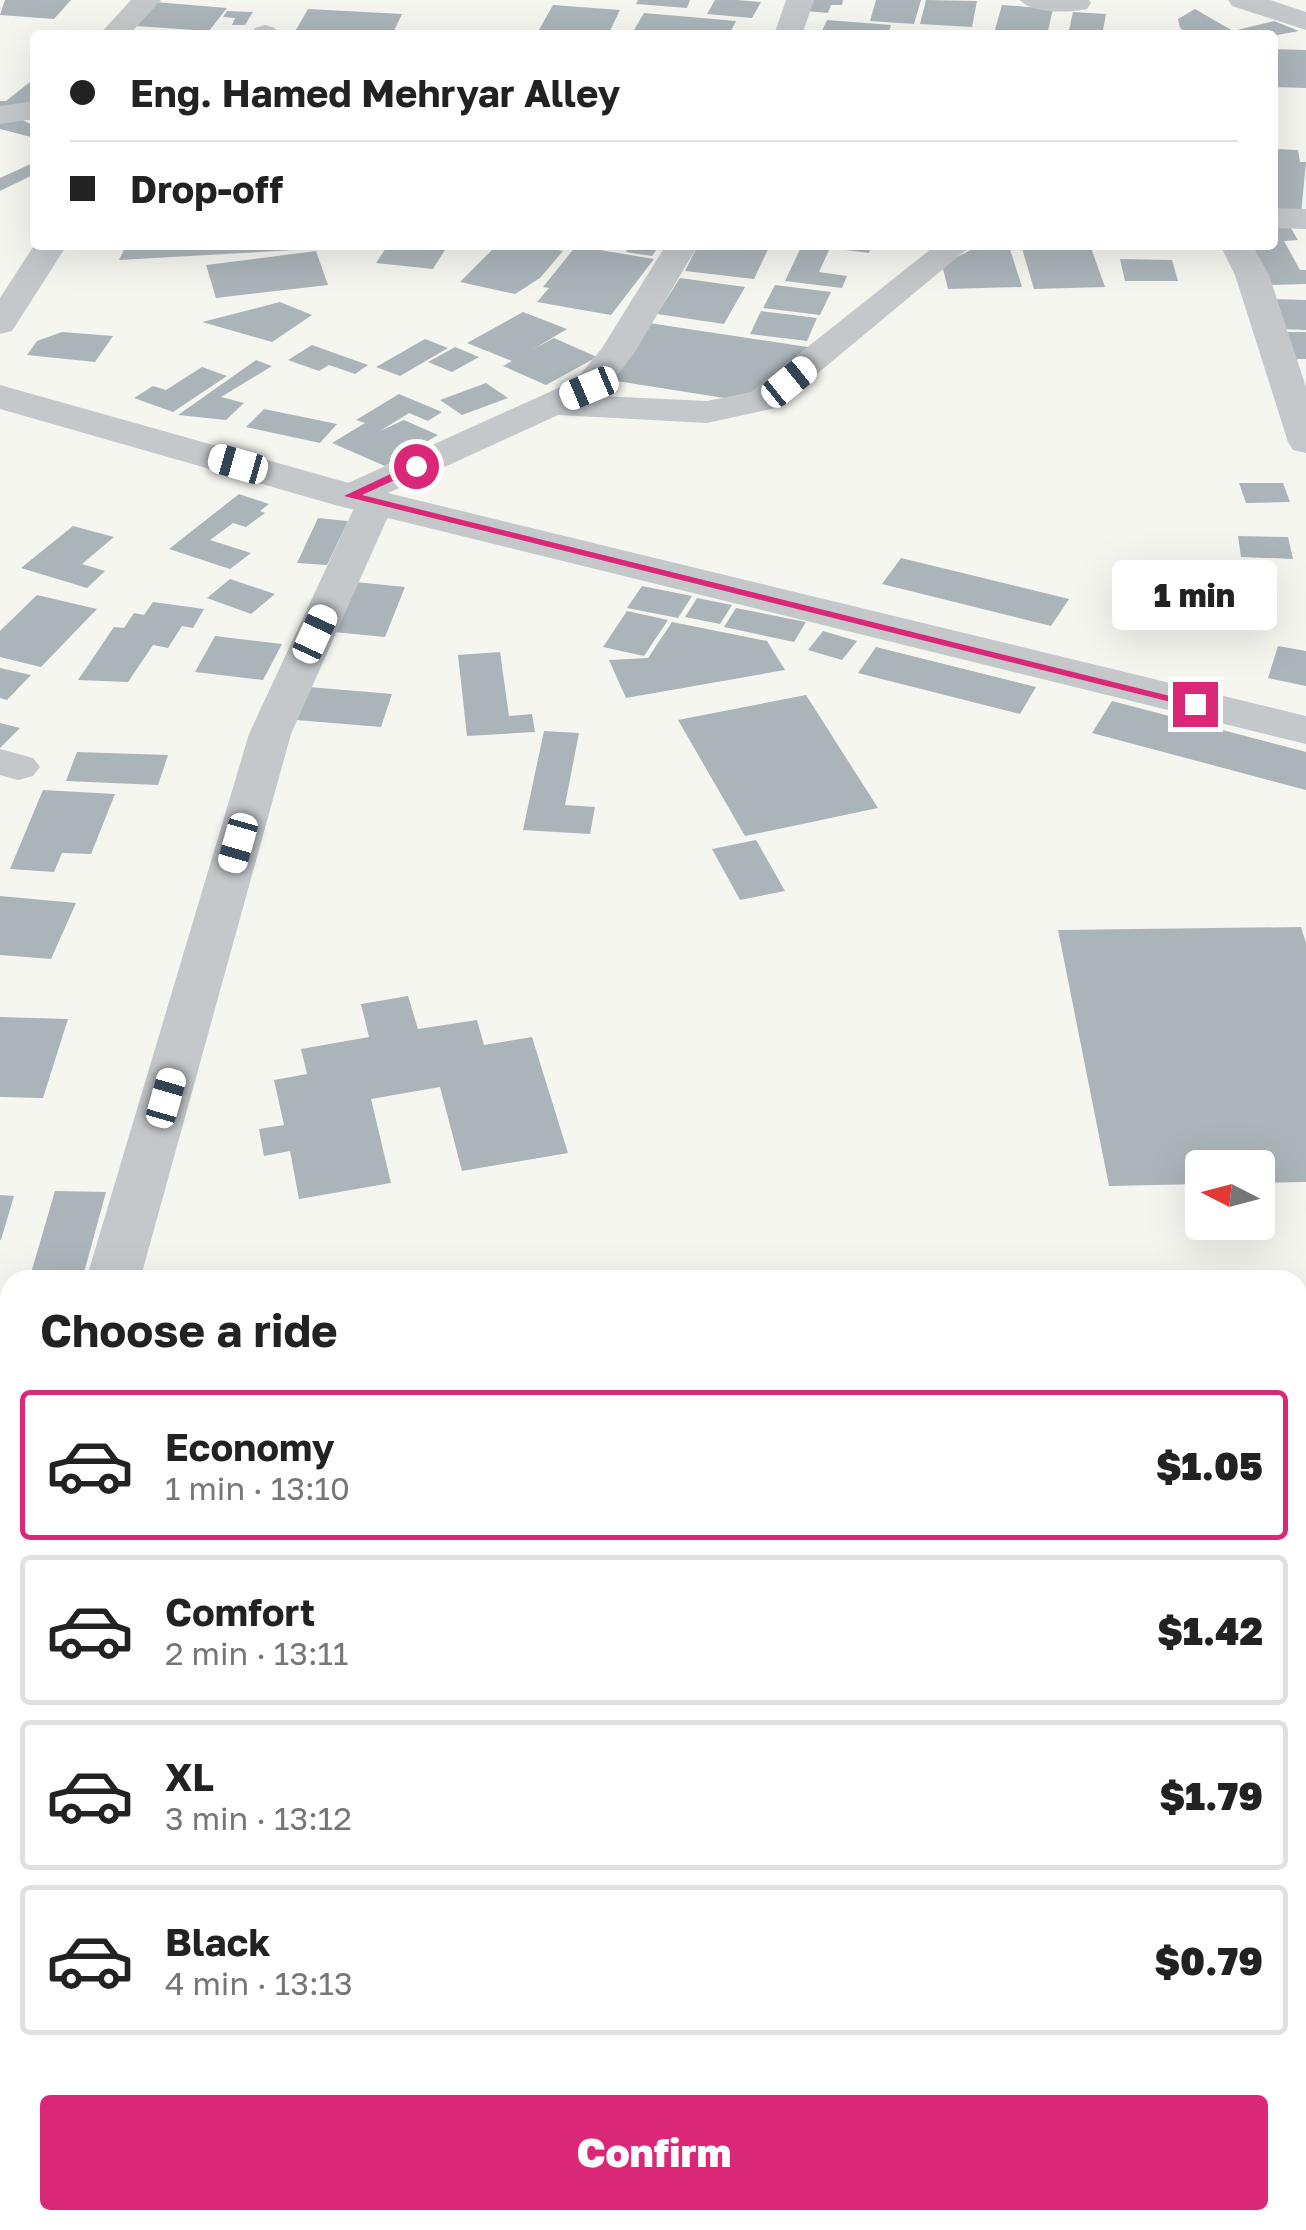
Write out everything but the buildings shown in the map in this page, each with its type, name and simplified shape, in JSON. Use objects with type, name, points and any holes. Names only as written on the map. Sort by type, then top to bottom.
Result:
[{"type":"street","points":[[118,30],[147,0]]},
{"type":"street","points":[[790,30],[800,0]]},
{"type":"street","points":[[1034,0],[1077,3]]},
{"type":"street","points":[[1242,0],[1306,22]]},
{"type":"street","points":[[0,115],[30,111]]},
{"type":"street","points":[[1278,218],[1306,219]]},
{"type":"street","points":[[0,324],[48,250]]},
{"type":"street","points":[[116,1270],[270,734],[363,499],[549,404],[589,388],[617,352],[679,250]]},
{"type":"street","points":[[549,404],[707,412],[762,400],[950,250]]},
{"type":"street","points":[[1239,250],[1252,275],[1306,442]]},
{"type":"street","points":[[4,401],[363,499],[1306,730]]},
{"type":"route","points":[[416,466],[350,496],[1195,704]]}]
